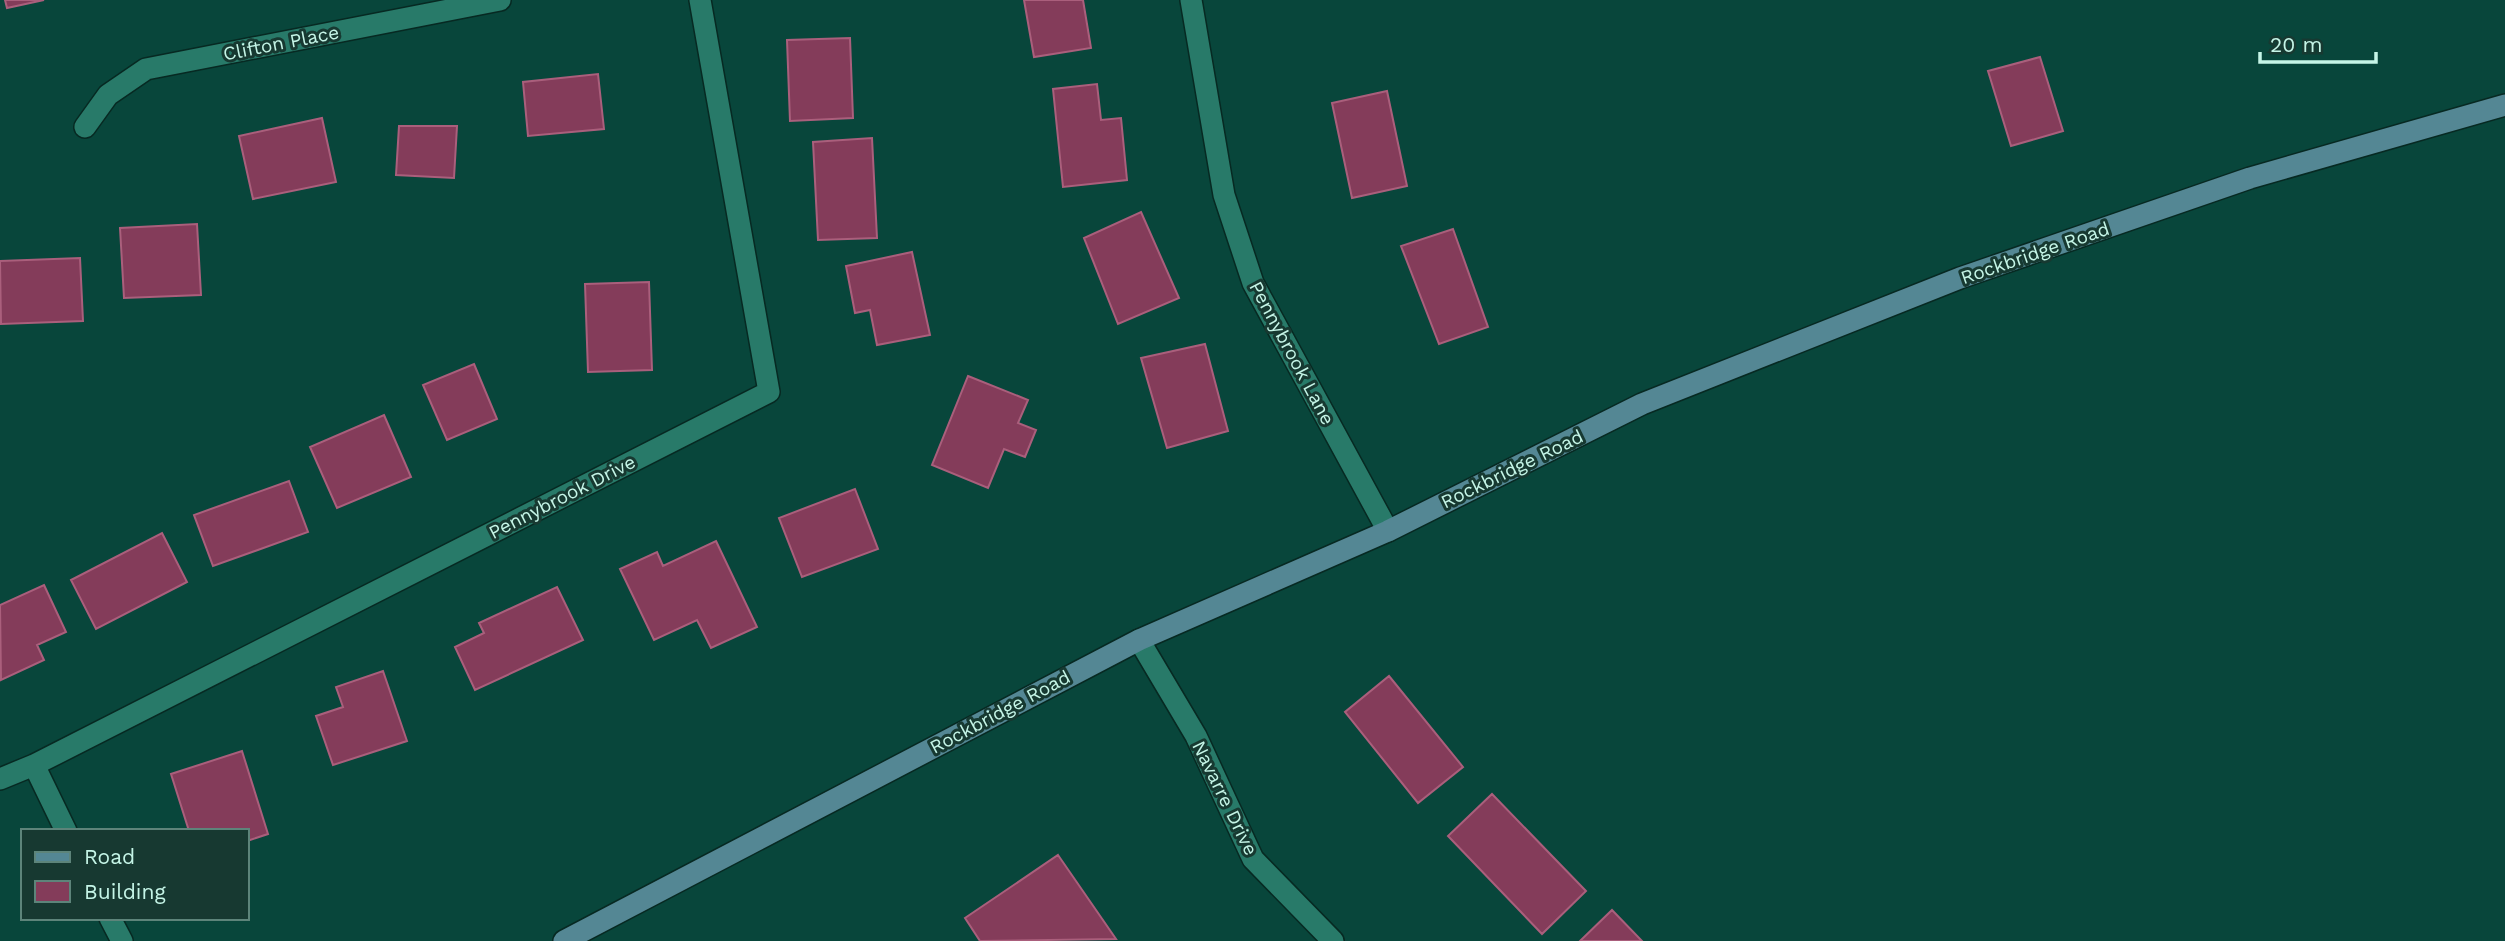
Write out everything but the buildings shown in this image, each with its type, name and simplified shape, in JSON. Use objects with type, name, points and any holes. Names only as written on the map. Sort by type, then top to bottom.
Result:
[{"type":"main road","name":"Rockbridge Road","points":[[564,941],[1139,639],[1388,531],[1642,404],[1960,278],[2250,178],[2505,105]]},
{"type":"street","name":"Clifton Place","points":[[85,127],[108,95],[146,69],[500,0]]},
{"type":"street","name":"Pennybrook Drive","points":[[0,779],[34,765],[769,392],[700,0]]},
{"type":"street","name":"Pennybrook Lane","points":[[1191,0],[1224,195],[1253,283],[1388,531]]},
{"type":"street","name":"Navarre Drive","points":[[1139,639],[1196,736],[1253,859],[1333,941]]},
{"type":"street","points":[[34,765],[65,829]]},
{"type":"street","points":[[111,920],[122,941]]}]
